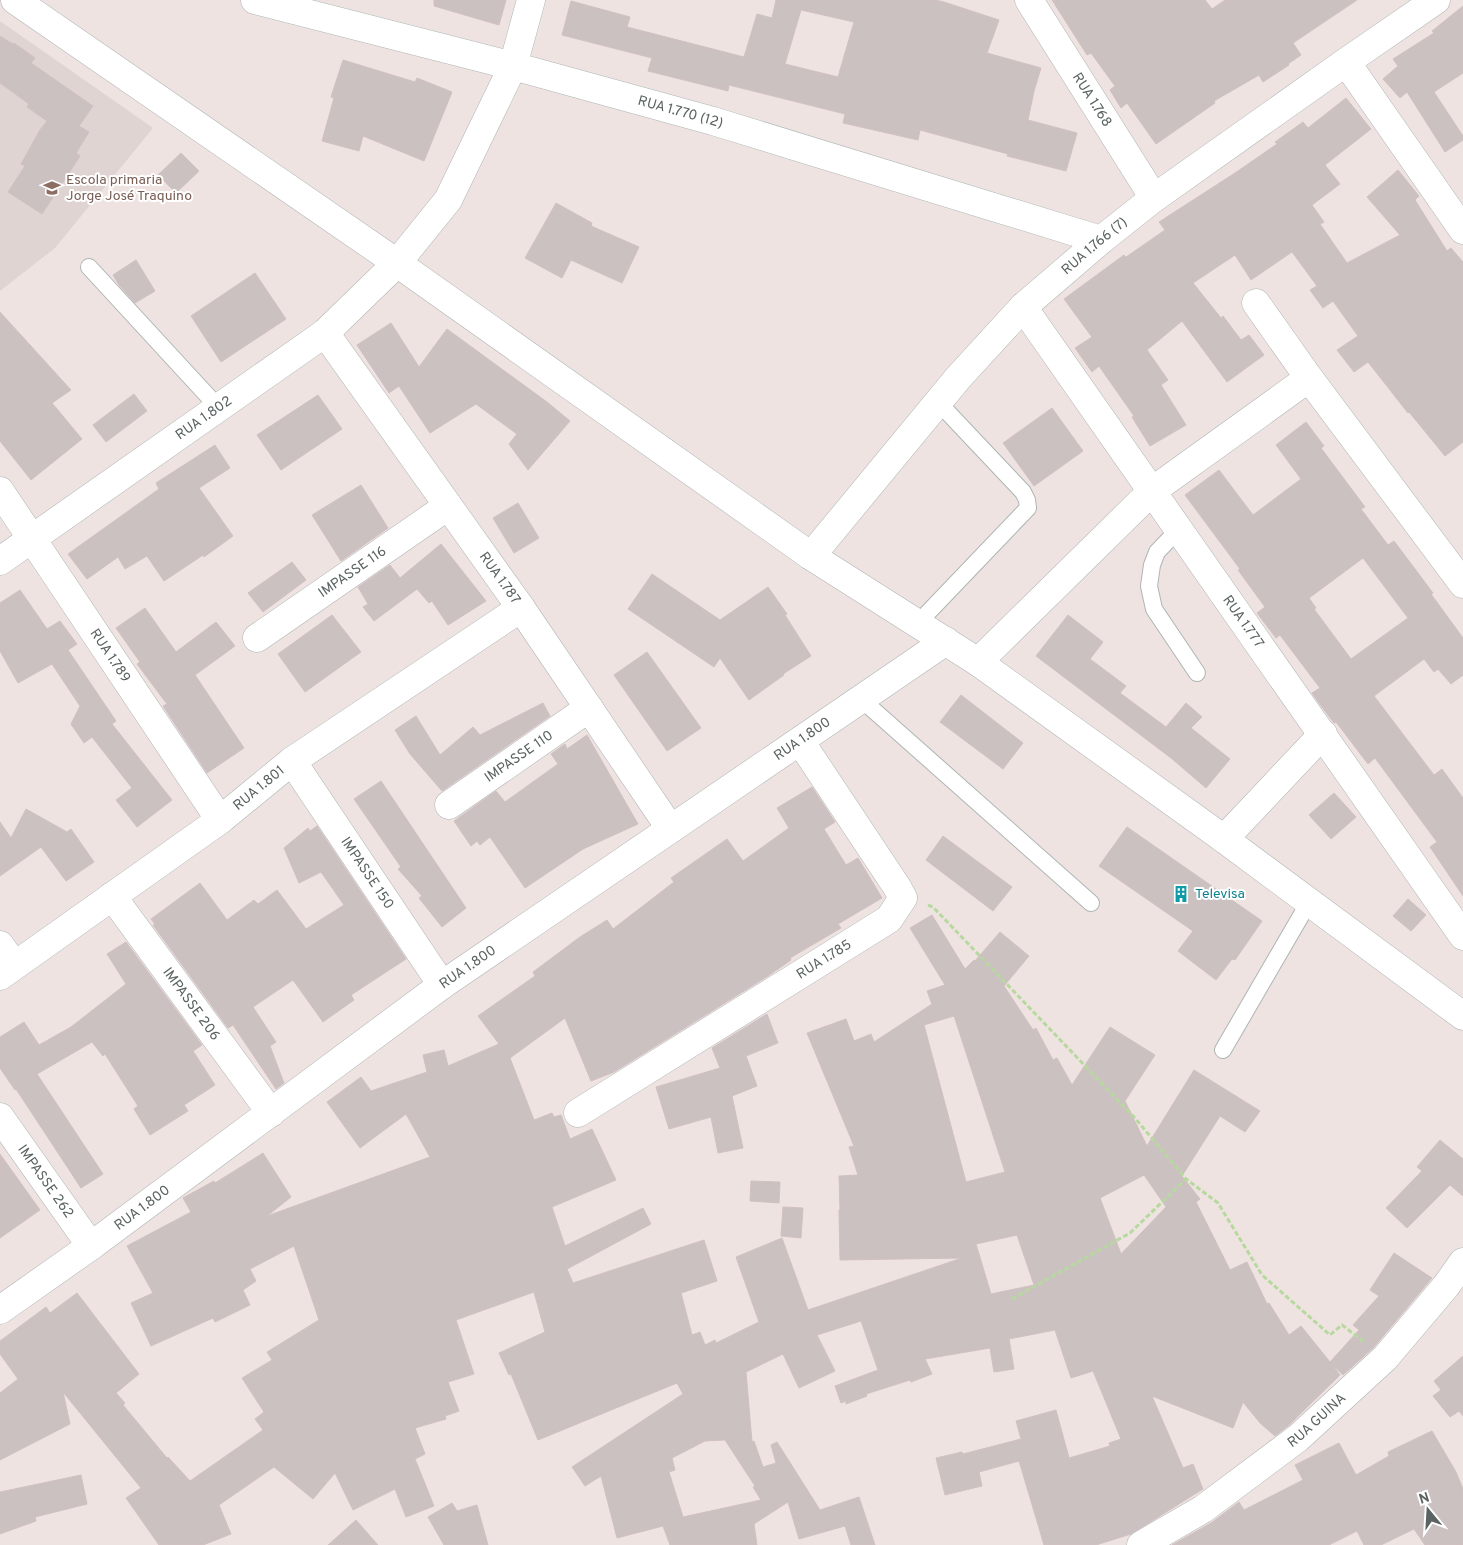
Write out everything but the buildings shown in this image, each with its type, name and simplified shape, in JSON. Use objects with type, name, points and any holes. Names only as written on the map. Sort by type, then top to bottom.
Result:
[{"type":"street","points":[[15,0],[396,263],[811,556],[978,662],[1224,839],[1463,1016]]},
{"type":"street","name":"RUA 1.770 (12)","points":[[255,0],[714,120],[1101,240]]},
{"type":"street","name":"RUA 1.802","points":[[0,561],[325,333],[396,263],[448,200],[513,66],[532,0]]},
{"type":"street","name":"RUA 1.768","points":[[1029,0],[1154,198]]},
{"type":"street","name":"RUA 1.766 (7)","points":[[811,556],[938,402],[1023,307],[1101,240],[1154,198],[1426,3]]},
{"type":"street","points":[[1346,62],[1463,230]]},
{"type":"street","points":[[1256,303],[1308,378],[1463,584]]},
{"type":"street","name":"RUA 1.777","points":[[1023,307],[1463,936]]},
{"type":"street","name":"RUA 1.787","points":[[325,333],[522,608],[670,828]]},
{"type":"street","points":[[978,662],[1152,492],[1308,378]]},
{"type":"street","name":"RUA 1.789","points":[[0,491],[220,820]]},
{"type":"street","name":"IMPASSE 116","points":[[257,638],[448,506]]},
{"type":"street","name":"RUA 1.801","points":[[5,962],[112,896],[220,820],[292,761],[522,608]]},
{"type":"street","name":"RUA 1.800","points":[[0,1310],[91,1246],[442,985],[946,641]]},
{"type":"street","name":"IMPASSE 110","points":[[449,805],[589,708]]},
{"type":"street","points":[[1224,839],[1323,734]]},
{"type":"street","points":[[800,741],[903,898]]},
{"type":"street","name":"IMPASSE 150","points":[[292,761],[442,985]]},
{"type":"street","name":"IMPASSE 206","points":[[112,896],[270,1113]]},
{"type":"street","name":"RUA 1.785","points":[[578,1113],[889,919],[903,898]]},
{"type":"street","name":"IMPASSE 262","points":[[0,1117],[91,1246]]},
{"type":"street","name":"RUA GUINA","points":[[1141,1545],[1203,1509],[1298,1438],[1385,1358],[1446,1286],[1463,1262]]},
{"type":"lane","points":[[89,267],[218,407]]},
{"type":"lane","points":[[918,623],[1028,508],[1023,492],[938,402]]},
{"type":"lane","points":[[1178,530],[1157,552],[1152,565],[1149,586],[1154,609],[1197,673]]},
{"type":"lane","points":[[861,699],[1091,903]]},
{"type":"lane","points":[[1223,1050],[1309,902]]},
{"type":"path","points":[[903,898],[933,907],[1134,1117],[1186,1179],[1218,1203],[1262,1275],[1330,1335],[1342,1326],[1385,1358]]},
{"type":"path","points":[[1012,1299],[1130,1233],[1186,1179]]},
{"type":"shaded area","name":"Escola primaria Jorge José Traquino","points":[[0,21],[153,128],[55,248],[0,291]]},
{"type":"place","name":"Escola primaria Jorge José Traquino","points":[[52,188]]},
{"type":"place","name":"Televisa","points":[[1181,894]]}]
